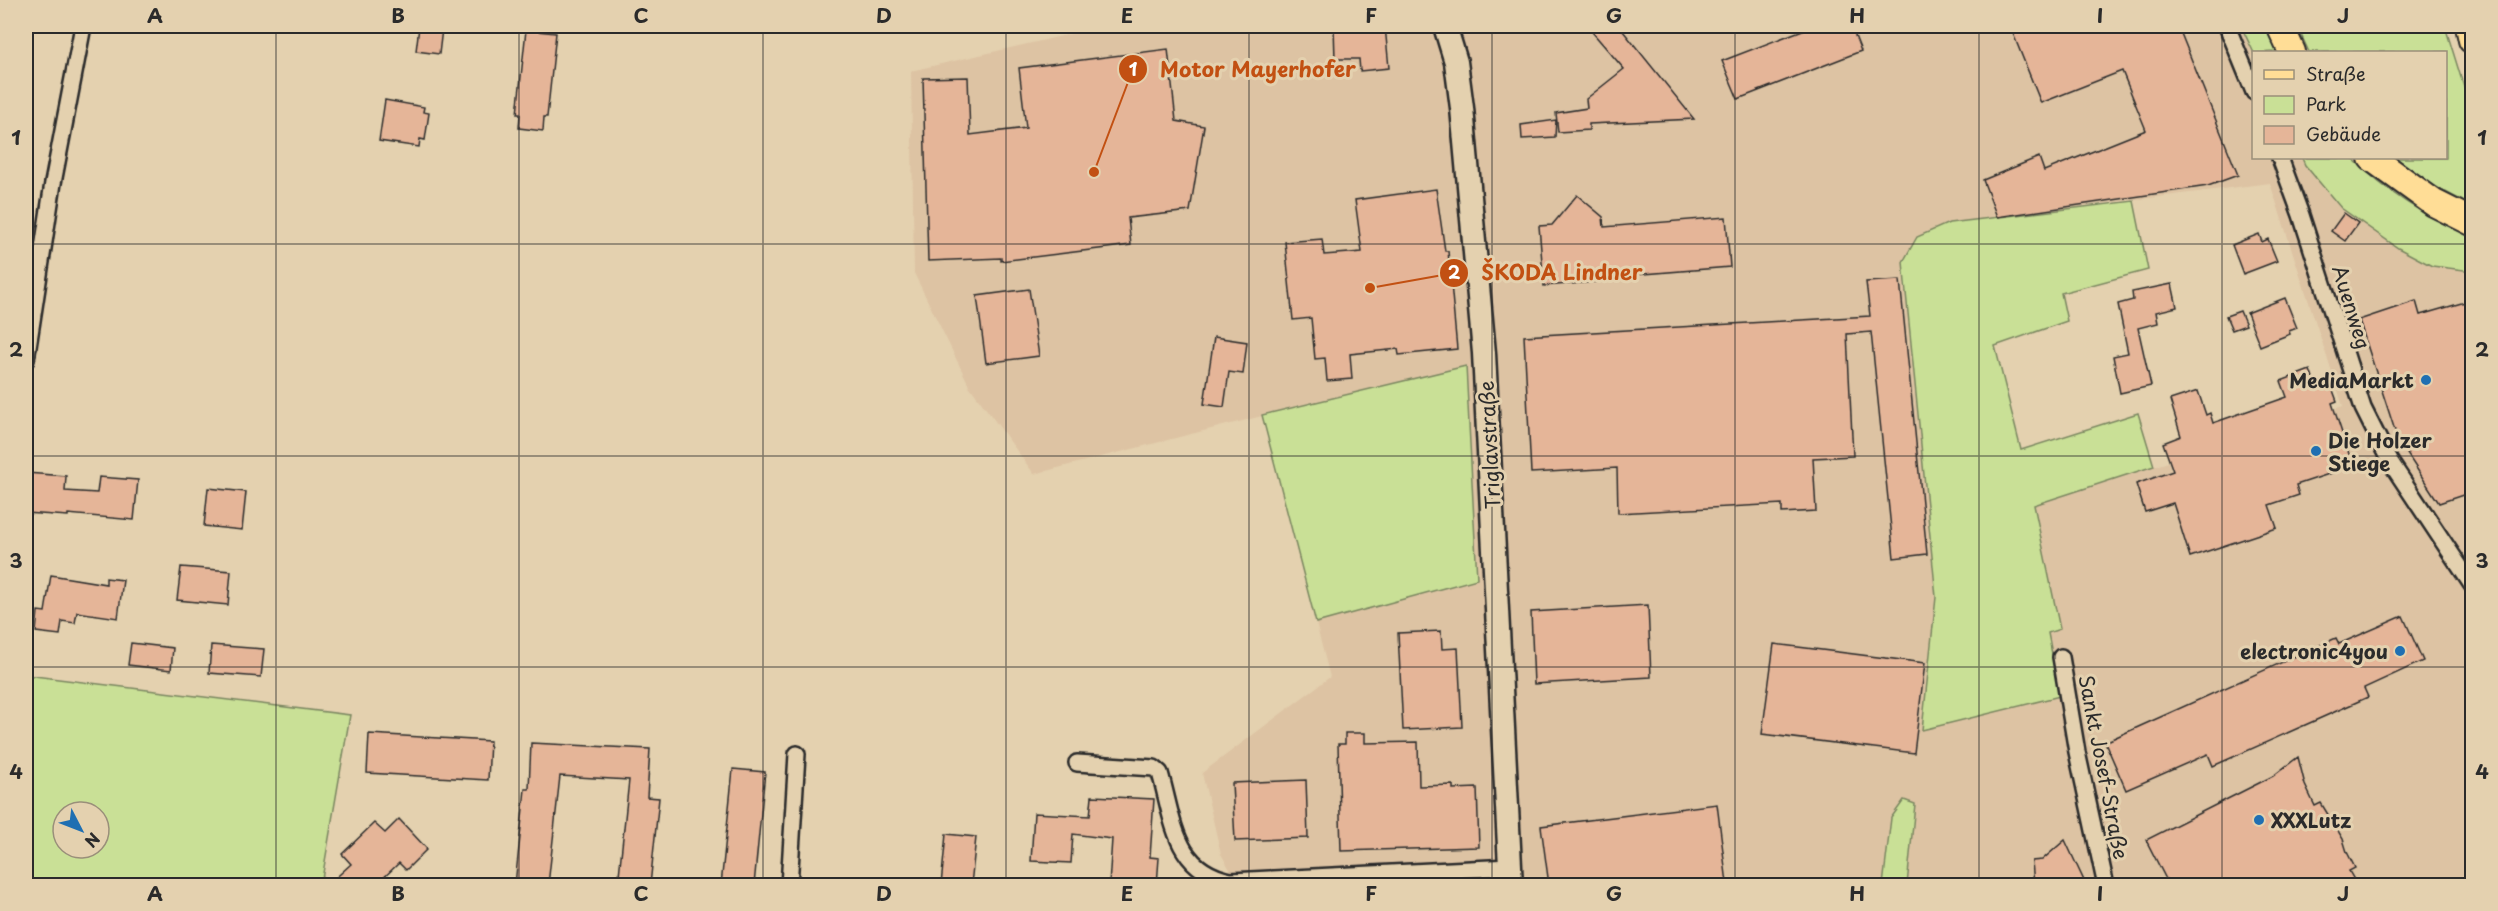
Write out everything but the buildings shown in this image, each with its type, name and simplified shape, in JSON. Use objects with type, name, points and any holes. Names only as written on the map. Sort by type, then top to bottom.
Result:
[{"type":"main road","points":[[2280,26],[2292,51]]},
{"type":"main road","points":[[2469,26],[2472,40]]},
{"type":"main road","points":[[2373,159],[2434,203],[2472,222]]},
{"type":"street","points":[[26,360],[53,183],[83,26]]},
{"type":"street","name":"Triglavstraße","points":[[1077,763],[1154,768],[1160,773],[1180,842],[1191,862],[1202,872],[1216,878],[1231,881],[1510,876],[1484,353],[1462,108],[1456,62],[1445,26]]},
{"type":"street","points":[[2227,26],[2252,89]]},
{"type":"street","name":"Auenweg","points":[[2280,159],[2301,215],[2363,408],[2389,460],[2472,585]]},
{"type":"street","name":"Sankt Josef-Straße","points":[[2061,657],[2077,752],[2106,885]]},
{"type":"street","points":[[789,885],[797,754]]},
{"type":"shaded area","points":[[1105,26],[2241,26],[2252,51],[2252,159],[2302,159],[2341,208],[2432,266],[2472,271],[2472,555],[2469,558],[2472,564],[2472,885],[1907,885],[1915,804],[1891,819],[1883,885],[1239,885],[1221,854],[1202,773],[1330,677],[1262,416],[1034,474],[970,387],[914,273],[911,71]],"holes":[[[2270,183],[2343,406],[2034,505],[2060,629],[2048,633],[2060,695],[1923,730],[1936,597],[1903,262],[1949,223]]]},
{"type":"green space","points":[[2241,26],[2267,26],[2278,51],[2253,51]]},
{"type":"green space","points":[[2297,26],[2445,26],[2472,113],[2472,206],[2421,179],[2395,159],[2447,159],[2447,51],[2309,51]]},
{"type":"green space","points":[[2302,159],[2353,159],[2408,203],[2472,236],[2472,271],[2432,266],[2398,248],[2341,208]]},
{"type":"green space","points":[[2134,201],[2148,270],[2061,293],[2067,321],[1995,346],[2021,450],[2138,413],[2154,466],[2034,505],[2060,629],[2048,633],[2060,696],[1922,730],[1936,597],[1903,262],[1917,237],[1949,223]]},
{"type":"green space","points":[[1466,366],[1477,579],[1316,623],[1262,415]]},
{"type":"green space","points":[[26,675],[350,715],[321,885],[26,885]]},
{"type":"green space","points":[[1904,800],[1915,804],[1907,885],[1883,885],[1891,818]]},
{"type":"place","name":"Motor Mayerhofer","points":[[1094,172]]},
{"type":"place","name":"ŠKODA Lindner","points":[[1370,288]]},
{"type":"place","name":"MediaMarkt","points":[[2426,380]]},
{"type":"place","name":"Die Holzer Stiege","points":[[2316,451]]},
{"type":"place","name":"electronic4you","points":[[2400,651]]},
{"type":"place","name":"XXXLutz","points":[[2259,820]]}]
